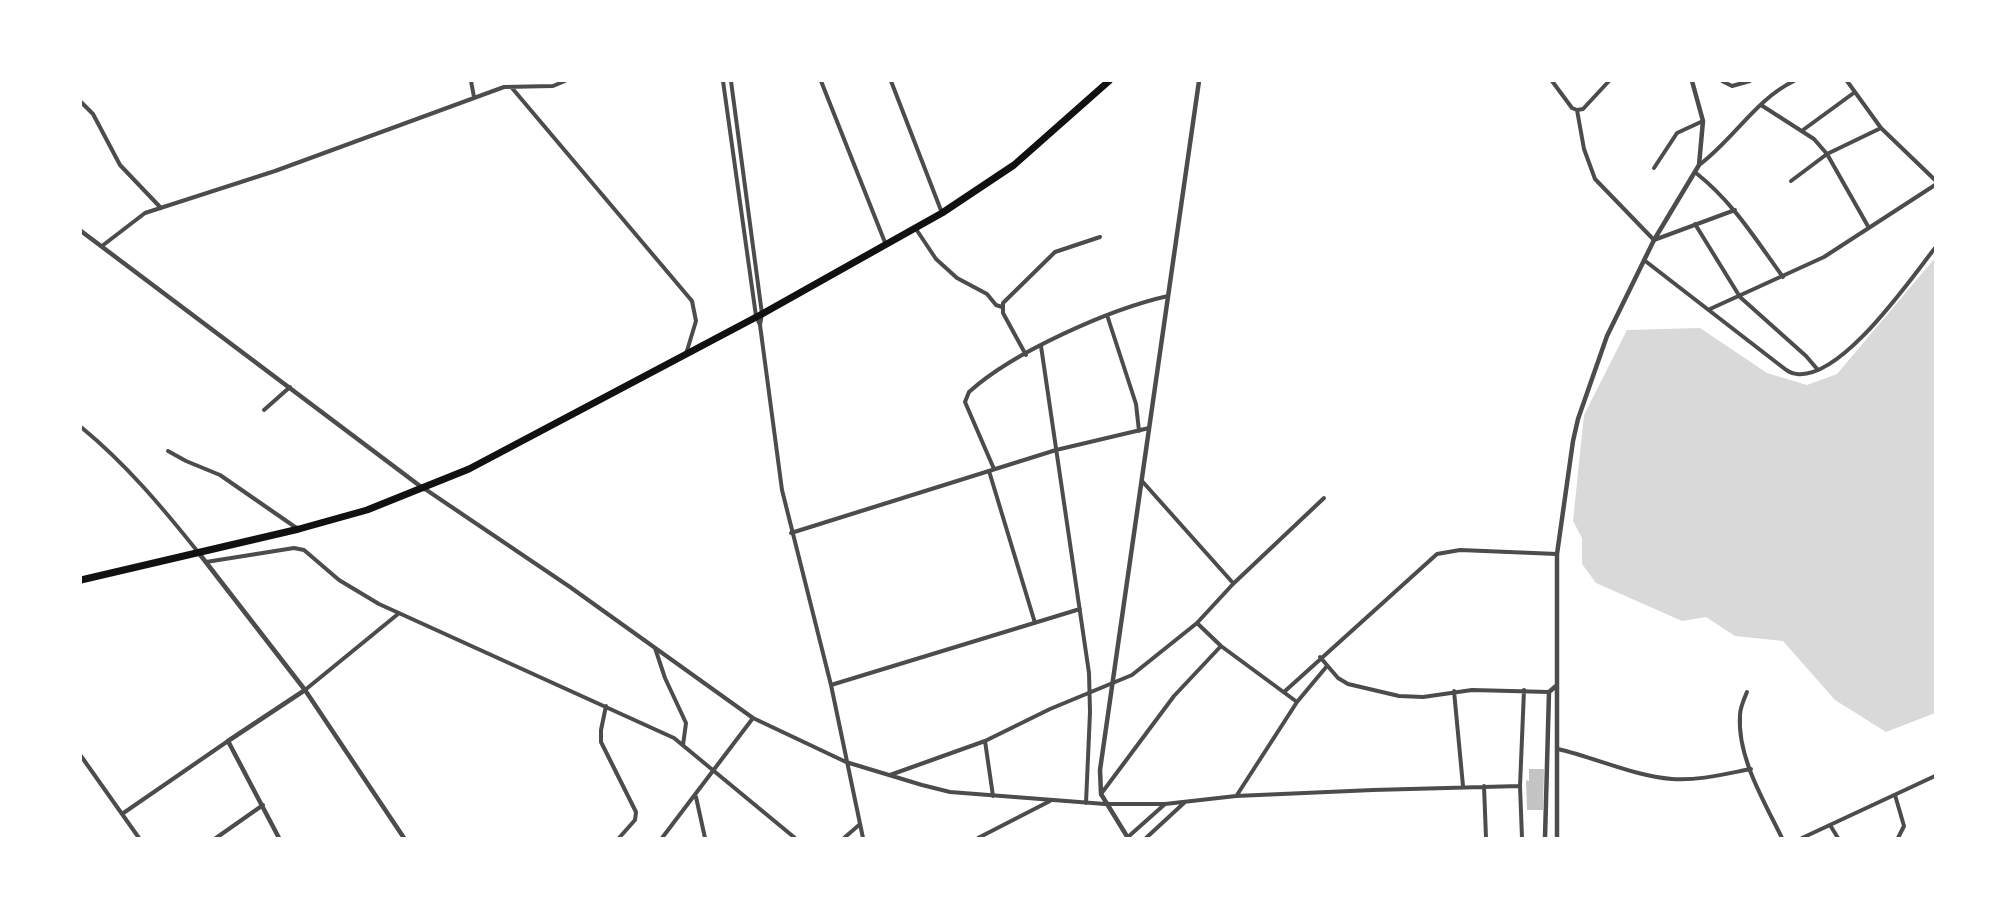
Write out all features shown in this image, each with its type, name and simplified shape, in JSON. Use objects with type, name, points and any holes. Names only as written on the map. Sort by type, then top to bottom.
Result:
[{"type":"highway","points":[[81,580],[299,530],[367,510],[425,489],[469,469],[686,355],[916,229],[1014,165],[1109,81]]},
{"type":"street","points":[[471,81],[474,97]]},
{"type":"street","points":[[102,246],[145,213],[392,130],[474,97],[511,87],[553,86],[565,81]]},
{"type":"street","points":[[723,81],[759,315]]},
{"type":"street","points":[[731,81],[782,490],[831,685],[863,838]]},
{"type":"street","points":[[821,81],[886,246]]},
{"type":"street","points":[[891,81],[942,213]]},
{"type":"street","points":[[1166,804],[1128,838],[1101,794],[1100,770],[1199,81]]},
{"type":"street","points":[[1552,81],[1572,108],[1577,111],[1584,149],[1595,179],[1654,240]]},
{"type":"street","points":[[1577,111],[1583,109],[1609,81]]},
{"type":"street","points":[[1557,838],[1557,554],[1578,419],[1607,336],[1654,240],[1699,165],[1703,121],[1692,81]]},
{"type":"street","points":[[1722,81],[1732,86],[1750,81]]},
{"type":"street","points":[[1699,165],[1733,137],[1761,105],[1782,87],[1794,81]]},
{"type":"street","points":[[1846,81],[1881,128],[1935,180]]},
{"type":"street","points":[[511,87],[692,301],[696,321],[686,355]]},
{"type":"street","points":[[1803,130],[1855,92]]},
{"type":"street","points":[[81,102],[93,114],[120,165],[161,208]]},
{"type":"street","points":[[1761,105],[1803,130],[1827,154],[1869,228]]},
{"type":"street","points":[[1654,168],[1677,134],[1703,121]]},
{"type":"street","points":[[1791,181],[1827,154],[1881,128]]},
{"type":"street","points":[[736,175],[743,173]]},
{"type":"street","points":[[1696,173],[1735,210],[1783,277]]},
{"type":"street","points":[[1710,309],[1824,257],[1935,185]]},
{"type":"street","points":[[1654,240],[1735,210]]},
{"type":"street","points":[[1695,224],[1740,297],[1795,345],[1818,370]]},
{"type":"street","points":[[916,229],[936,259],[957,278],[987,294],[996,305],[1002,307],[1026,355]]},
{"type":"street","points":[[81,231],[291,386],[425,489],[753,718],[846,762],[950,792],[1106,804],[1166,804],[1236,796],[1463,786],[1520,786]]},
{"type":"street","points":[[1002,307],[1008,297],[1055,252],[1100,237]]},
{"type":"street","points":[[1644,259],[1789,372],[1805,374],[1837,362],[1867,331],[1935,248]]},
{"type":"street","points":[[1035,623],[992,470],[965,397],[974,387],[1041,346],[1107,315],[1168,296]]},
{"type":"street","points":[[1107,315],[1136,404],[1138,430]]},
{"type":"street","points":[[1041,346],[1080,609],[1090,694],[1086,803]]},
{"type":"street","points":[[264,410],[291,386]]},
{"type":"street","points":[[81,428],[110,452],[145,487],[206,562],[305,690],[404,838]]},
{"type":"street","points":[[791,533],[1056,450],[1149,429]]},
{"type":"street","points":[[168,451],[220,475],[299,530]]},
{"type":"street","points":[[1142,481],[1233,584]]},
{"type":"street","points":[[890,775],[985,741],[1050,709],[1112,686],[1132,675],[1197,623],[1233,584],[1324,498]]},
{"type":"street","points":[[206,562],[299,548],[310,554],[354,590],[398,614],[660,731],[683,745],[795,838]]},
{"type":"street","points":[[1284,692],[1320,657],[1437,555],[1460,550],[1557,554]]},
{"type":"street","points":[[831,685],[1080,609]]},
{"type":"street","points":[[122,814],[305,690],[398,614]]},
{"type":"street","points":[[1197,623],[1221,646],[1297,702]]},
{"type":"street","points":[[1101,794],[1174,696],[1221,646]]},
{"type":"street","points":[[655,648],[665,678],[686,723],[683,745]]},
{"type":"street","points":[[1320,657],[1338,678],[1348,684],[1398,696],[1423,697],[1454,691],[1549,692],[1556,686]]},
{"type":"street","points":[[1236,796],[1297,702],[1327,666]]},
{"type":"street","points":[[1522,838],[1520,786],[1524,690]]},
{"type":"street","points":[[1454,691],[1463,786]]},
{"type":"street","points":[[1545,838],[1549,692]]},
{"type":"street","points":[[1746,692],[1740,714],[1742,739],[1751,769],[1782,838]]},
{"type":"street","points":[[606,706],[601,730],[602,742],[637,815],[619,838]]},
{"type":"street","points":[[662,838],[753,718]]},
{"type":"street","points":[[228,741],[264,805],[279,838]]},
{"type":"street","points":[[985,741],[993,796]]},
{"type":"street","points":[[1558,749],[1654,777],[1672,779],[1691,779],[1751,769]]},
{"type":"street","points":[[81,756],[139,838]]},
{"type":"street","points":[[1802,838],[1935,776]]},
{"type":"street","points":[[1484,786],[1486,838]]},
{"type":"street","points":[[1548,789],[1558,789]]},
{"type":"street","points":[[1895,795],[1904,826],[1898,838]]},
{"type":"street","points":[[696,796],[705,838]]},
{"type":"street","points":[[978,838],[1051,801]]},
{"type":"street","points":[[1146,838],[1185,802]]},
{"type":"street","points":[[216,838],[264,805]]},
{"type":"street","points":[[844,838],[860,824]]},
{"type":"street","points":[[1830,825],[1838,838]]},
{"type":"shaded area","points":[[1935,258],[1935,713],[1886,732],[1835,700],[1783,641],[1735,636],[1706,617],[1682,621],[1596,583],[1582,564],[1582,538],[1573,521],[1584,415],[1627,330],[1700,328],[1767,373],[1807,385],[1837,374]]},
{"type":"building","points":[[1529,769],[1544,769],[1543,810],[1527,810],[1526,780],[1529,781]]}]
